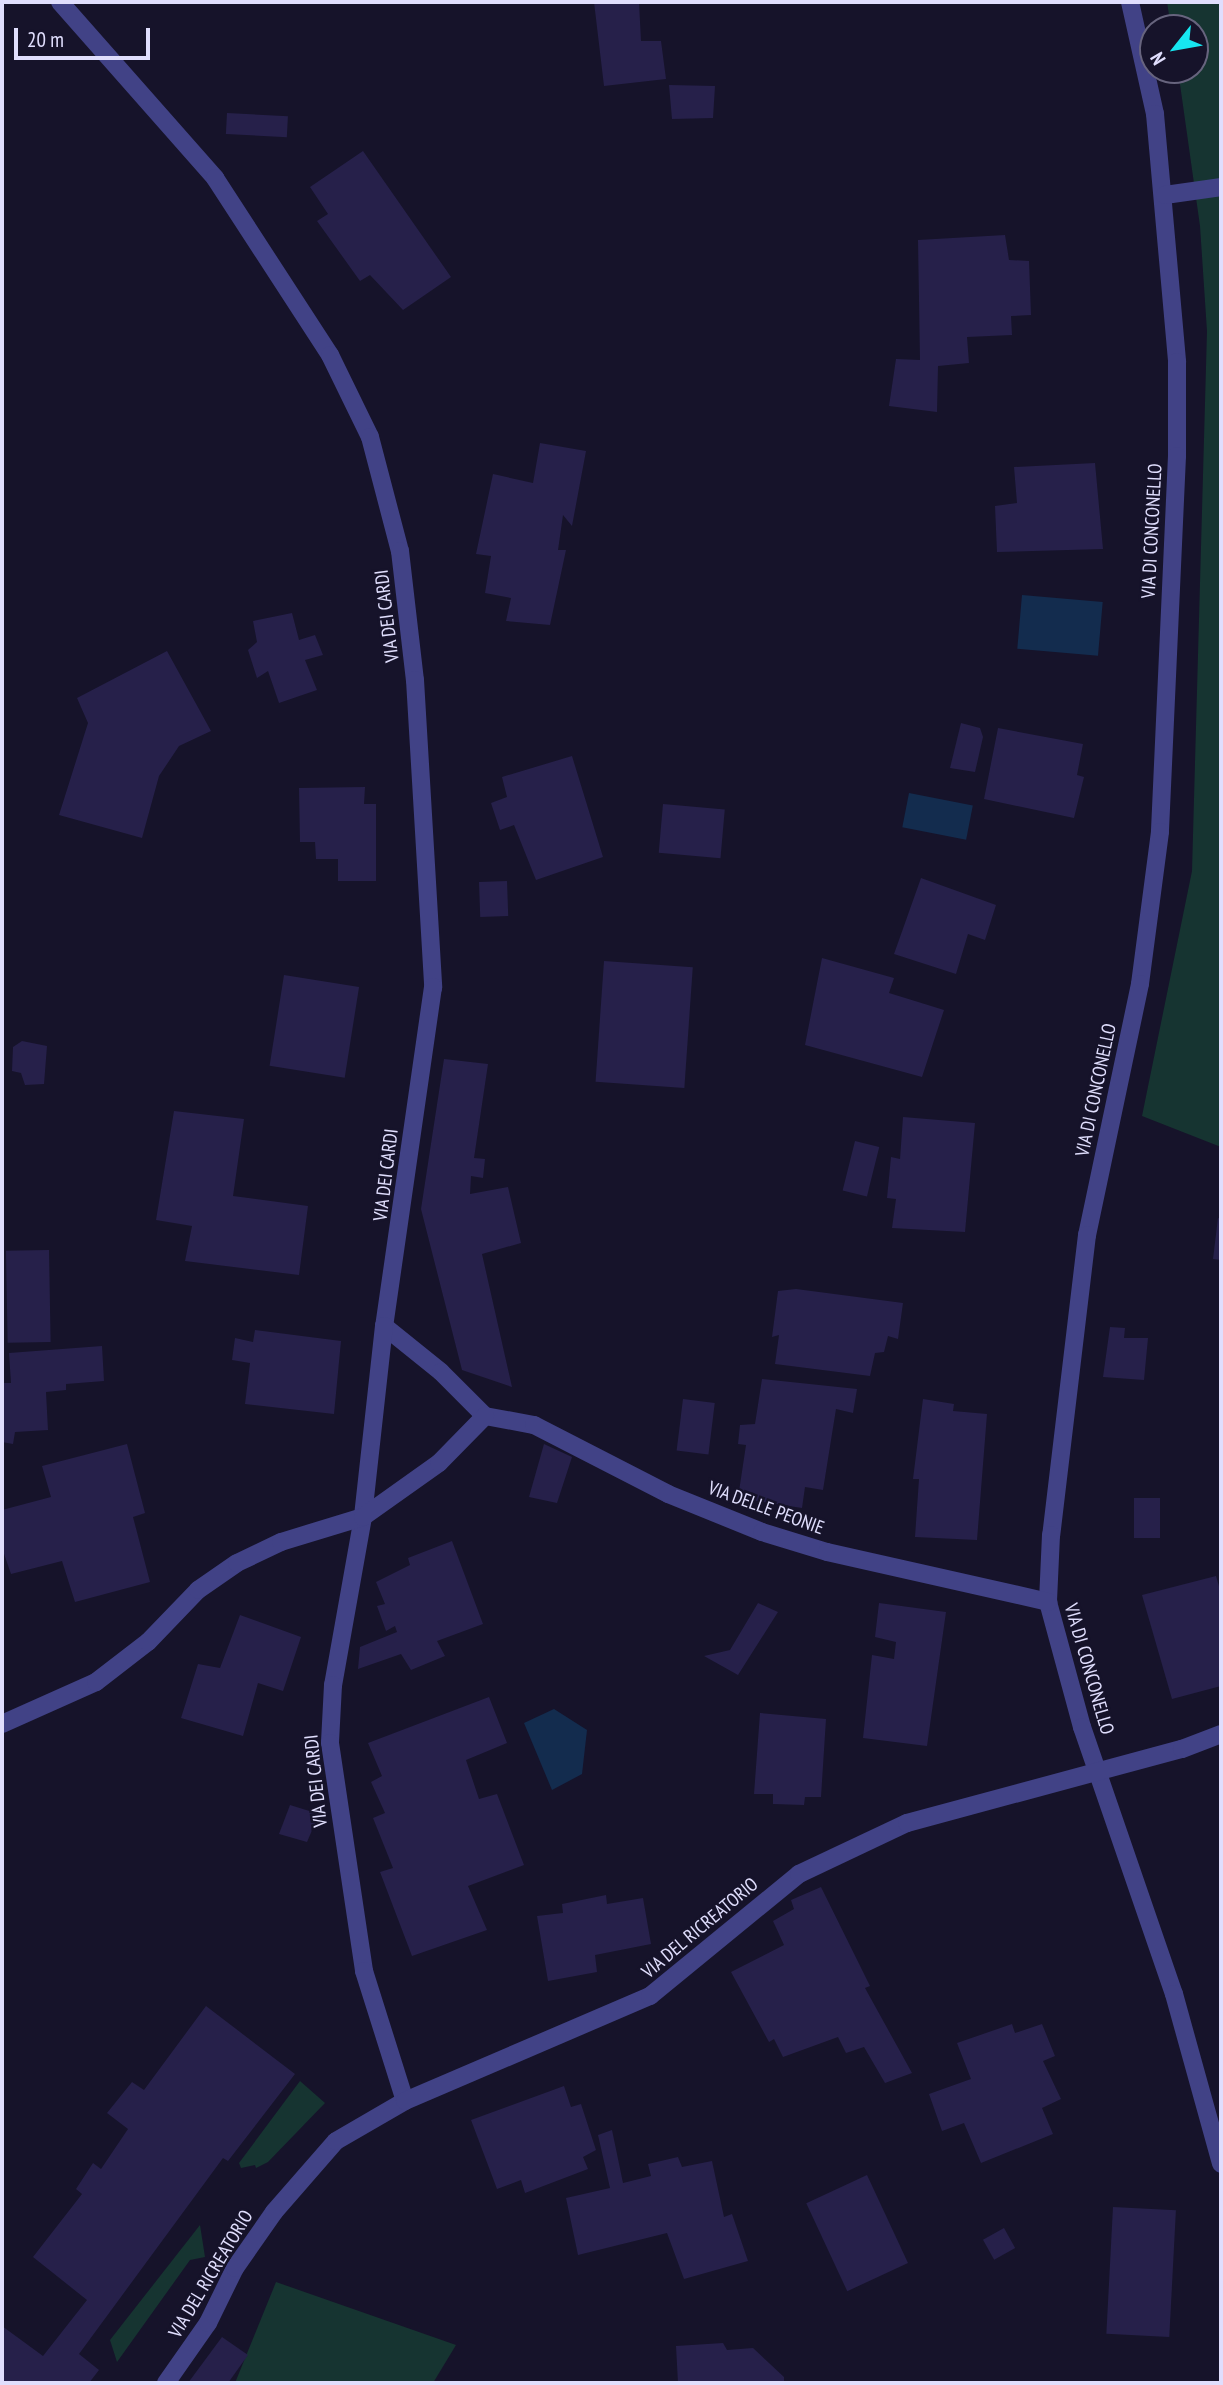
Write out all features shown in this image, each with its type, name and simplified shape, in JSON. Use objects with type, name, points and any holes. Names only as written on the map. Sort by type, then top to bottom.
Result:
[{"type":"street","name":"VIA DEI CARDI","points":[[60,2],[215,178],[330,355],[370,437],[400,551],[415,680],[433,987],[384,1326],[363,1517],[333,1685],[330,1743],[364,1971],[405,2101]]},
{"type":"street","name":"VIA DI CONCONELLO","points":[[1130,2],[1155,114],[1165,195],[1177,362],[1177,456],[1160,832],[1140,984],[1087,1235],[1051,1535],[1048,1602],[1097,1772],[1174,1994],[1221,2164]]},
{"type":"street","points":[[1165,195],[1221,187]]},
{"type":"street","points":[[2,1724],[96,1682],[148,1642],[198,1590],[237,1563],[281,1542],[363,1517],[439,1463],[485,1416],[440,1372],[384,1326]]},
{"type":"street","name":"VIA DELLE PEONIE","points":[[485,1416],[534,1425],[667,1494],[762,1532],[827,1552],[1048,1602]]},
{"type":"street","name":"VIA DEL RICREATORIO","points":[[166,2383],[208,2323],[235,2268],[305,2171],[336,2140],[405,2101],[650,1996],[799,1874],[907,1823],[1097,1772],[1221,1734]]},
{"type":"green space","points":[[1167,2],[1221,2],[1221,1147],[1142,1116],[1192,871],[1207,331],[1200,226],[1180,84],[1209,84],[1209,14],[1169,14]]},
{"type":"green space","points":[[300,2081],[325,2103],[268,2162],[256,2168],[255,2165],[241,2168],[239,2163]]},
{"type":"green space","points":[[200,2225],[205,2257],[190,2260],[117,2362],[110,2340]]},
{"type":"green space","points":[[276,2282],[456,2345],[433,2383],[235,2383]]},
{"type":"water","points":[[1022,595],[1103,602],[1098,656],[1017,649]]},
{"type":"water","points":[[909,793],[973,805],[966,840],[902,827]]},
{"type":"water","points":[[554,1709],[587,1730],[582,1774],[552,1790],[524,1723]]},
{"type":"building","points":[[594,2],[639,2],[641,41],[661,41],[666,79],[604,86]]},
{"type":"building","points":[[669,85],[715,86],[713,118],[672,119]]},
{"type":"building","points":[[227,113],[288,116],[287,137],[226,134]]},
{"type":"building","points":[[363,151],[451,277],[403,310],[370,275],[360,281],[317,221],[328,214],[310,187]]},
{"type":"building","points":[[1005,235],[1009,260],[1029,261],[1031,315],[1011,316],[1012,335],[967,337],[969,363],[938,366],[937,412],[889,406],[896,359],[920,360],[918,240]]},
{"type":"building","points":[[540,443],[586,451],[572,526],[563,515],[558,550],[566,550],[550,625],[506,621],[511,598],[485,593],[491,556],[476,554],[493,474],[533,483]]},
{"type":"building","points":[[1095,463],[1103,549],[997,552],[995,506],[1017,503],[1014,467]]},
{"type":"building","points":[[292,613],[299,640],[315,635],[323,655],[305,660],[317,690],[279,703],[268,671],[257,678],[248,650],[257,642],[253,621]]},
{"type":"building","points":[[167,651],[211,731],[179,746],[159,776],[142,838],[59,815],[88,723],[77,698]]},
{"type":"building","points":[[961,723],[980,728],[983,737],[975,772],[950,768]]},
{"type":"building","points":[[998,728],[1083,744],[1077,775],[1084,777],[1074,818],[984,799]]},
{"type":"building","points":[[572,756],[603,857],[536,880],[514,825],[500,830],[491,803],[507,797],[502,777]]},
{"type":"building","points":[[365,787],[364,804],[376,804],[376,881],[338,881],[338,859],[316,859],[315,842],[300,842],[299,788]]},
{"type":"building","points":[[663,804],[725,809],[720,858],[659,853]]},
{"type":"building","points":[[921,878],[996,905],[985,940],[968,934],[956,974],[894,954]]},
{"type":"building","points":[[507,881],[508,916],[480,917],[479,882]]},
{"type":"building","points":[[822,958],[894,978],[889,993],[944,1010],[922,1077],[805,1045]]},
{"type":"building","points":[[604,961],[693,967],[684,1088],[596,1082]]},
{"type":"building","points":[[284,975],[359,987],[345,1078],[270,1066]]},
{"type":"building","points":[[22,1041],[47,1046],[44,1084],[25,1085],[21,1073],[12,1071],[13,1047]]},
{"type":"building","points":[[444,1059],[488,1064],[474,1158],[485,1159],[483,1178],[471,1176],[470,1194],[508,1187],[521,1243],[482,1254],[512,1387],[462,1370],[421,1209]]},
{"type":"building","points":[[174,1111],[244,1119],[233,1196],[308,1206],[299,1275],[185,1261],[192,1226],[156,1220]]},
{"type":"building","points":[[903,1117],[975,1123],[965,1232],[892,1228],[896,1199],[887,1198],[891,1157],[900,1159]]},
{"type":"building","points":[[855,1141],[879,1147],[867,1197],[843,1190]]},
{"type":"building","points":[[1218,1218],[1221,1219],[1221,1260],[1213,1259]]},
{"type":"building","points":[[49,1250],[51,1342],[8,1343],[6,1251]]},
{"type":"building","points":[[796,1289],[903,1303],[898,1339],[888,1336],[884,1352],[875,1353],[870,1376],[775,1364],[779,1335],[772,1337],[778,1291]]},
{"type":"building","points":[[1110,1327],[1125,1328],[1124,1338],[1148,1338],[1144,1380],[1103,1377]]},
{"type":"building","points":[[255,1330],[341,1341],[334,1414],[245,1404],[250,1363],[232,1360],[235,1338],[253,1342]]},
{"type":"building","points":[[102,1346],[104,1381],[66,1384],[66,1390],[46,1392],[48,1430],[15,1432],[13,1444],[2,1442],[2,1383],[11,1383],[9,1353]]},
{"type":"building","points":[[762,1379],[857,1389],[853,1413],[836,1409],[823,1490],[805,1487],[802,1508],[738,1498],[746,1445],[738,1444],[740,1425],[755,1424]]},
{"type":"building","points":[[683,1399],[715,1403],[708,1455],[677,1451]]},
{"type":"building","points":[[923,1399],[954,1404],[953,1411],[987,1414],[977,1540],[915,1537],[919,1479],[913,1479]]},
{"type":"building","points":[[127,1444],[145,1513],[133,1517],[150,1582],[75,1602],[62,1561],[11,1574],[2,1548],[2,1510],[51,1497],[42,1466]]},
{"type":"building","points":[[544,1444],[572,1457],[557,1503],[529,1497]]},
{"type":"building","points":[[1134,1498],[1160,1498],[1160,1538],[1134,1538]]},
{"type":"building","points":[[452,1541],[483,1624],[437,1641],[445,1656],[411,1670],[401,1654],[358,1669],[360,1647],[397,1632],[395,1626],[386,1631],[377,1606],[385,1604],[376,1582],[410,1565],[408,1558]]},
{"type":"building","points":[[1216,1576],[1221,1593],[1221,1686],[1172,1699],[1142,1595]]},
{"type":"building","points":[[758,1603],[778,1612],[738,1675],[704,1656],[730,1650]]},
{"type":"building","points":[[879,1603],[946,1612],[927,1746],[863,1738],[872,1655],[894,1659],[896,1642],[875,1637]]},
{"type":"building","points":[[240,1615],[301,1637],[283,1691],[258,1683],[243,1736],[181,1718],[198,1664],[220,1668]]},
{"type":"building","points":[[489,1697],[507,1743],[466,1760],[479,1799],[497,1794],[524,1865],[468,1886],[487,1930],[412,1956],[380,1872],[393,1868],[373,1818],[385,1813],[371,1782],[382,1776],[368,1743]]},
{"type":"building","points":[[760,1713],[826,1719],[821,1797],[805,1797],[804,1805],[773,1804],[773,1794],[754,1794]]},
{"type":"building","points":[[290,1805],[319,1814],[307,1842],[279,1834]]},
{"type":"building","points":[[821,1887],[870,1986],[865,1988],[912,2073],[885,2083],[864,2047],[846,2053],[838,2037],[783,2057],[774,2039],[769,2042],[731,1972],[784,1945],[773,1921],[794,1909],[791,1900]]},
{"type":"building","points":[[606,1895],[607,1904],[643,1898],[651,1944],[595,1955],[597,1972],[548,1981],[537,1916],[563,1913],[562,1904]]},
{"type":"building","points":[[206,2006],[295,2074],[228,2161],[223,2158],[79,2354],[99,2370],[89,2383],[2,2383],[2,2326],[43,2356],[87,2300],[33,2257],[82,2194],[76,2189],[93,2163],[101,2169],[128,2129],[107,2113],[132,2082],[144,2090]]},
{"type":"building","points":[[1012,2024],[1015,2033],[1042,2024],[1055,2056],[1043,2061],[1061,2099],[1042,2108],[1053,2134],[981,2163],[964,2123],[942,2131],[929,2094],[971,2079],[957,2043]]},
{"type":"building","points":[[564,2086],[571,2107],[581,2104],[596,2150],[583,2157],[588,2169],[525,2193],[521,2180],[497,2189],[471,2120]]},
{"type":"building","points":[[612,2130],[623,2183],[651,2176],[648,2164],[678,2157],[682,2167],[712,2161],[724,2217],[732,2214],[748,2261],[684,2279],[667,2233],[578,2255],[566,2198],[610,2188],[598,2135]]},
{"type":"building","points":[[867,2175],[908,2263],[847,2291],[806,2203]]},
{"type":"building","points":[[1113,2207],[1176,2210],[1169,2337],[1106,2334]]},
{"type":"building","points":[[1004,2228],[1015,2248],[994,2260],[983,2240]]},
{"type":"building","points":[[222,2337],[248,2355],[228,2383],[188,2383]]},
{"type":"building","points":[[723,2343],[727,2350],[753,2348],[784,2377],[784,2383],[678,2383],[676,2346]]}]
